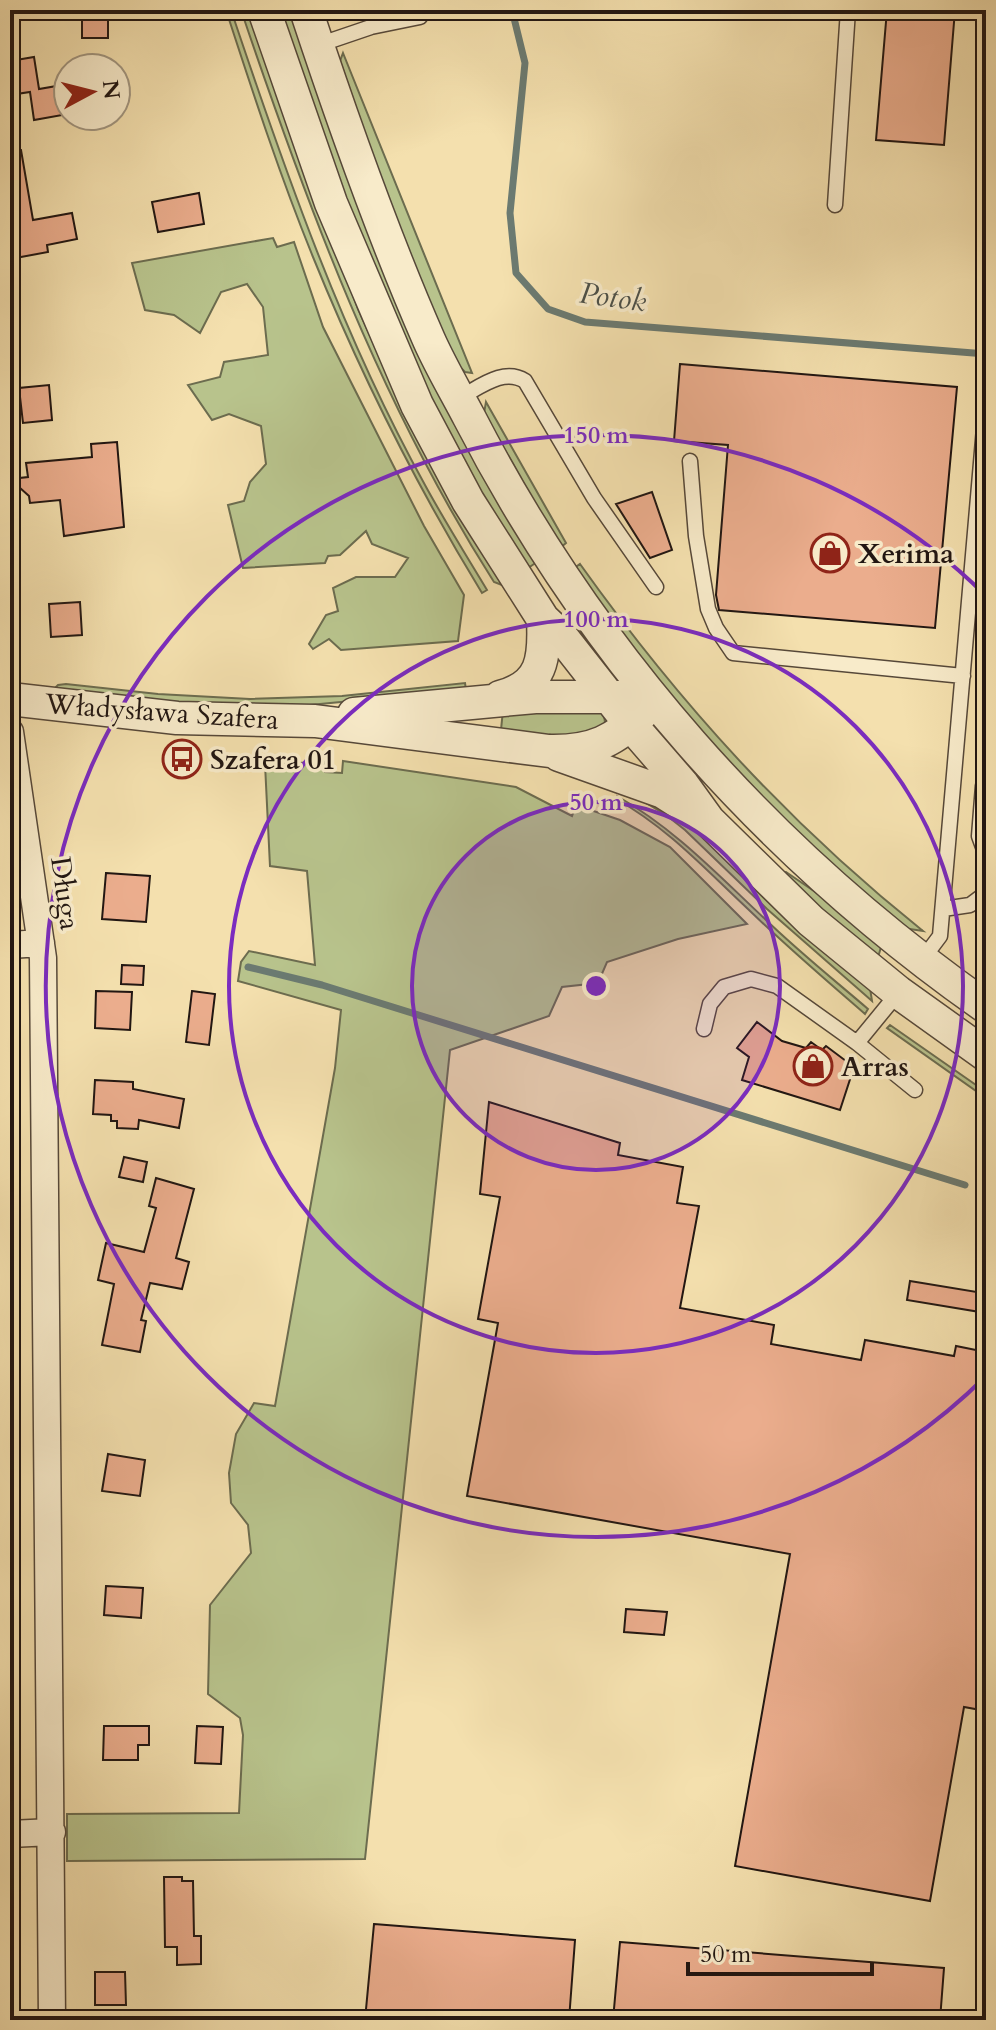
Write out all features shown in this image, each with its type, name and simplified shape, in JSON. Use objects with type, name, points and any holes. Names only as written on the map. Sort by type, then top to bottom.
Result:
[{"type":"street","points":[[264,10],[331,203],[417,405],[468,501],[543,619],[562,637],[709,821],[811,921],[898,992],[986,1055]]},
{"type":"street","points":[[306,10],[367,191],[430,343],[501,478],[555,567],[653,701],[750,808],[832,886],[922,960],[986,1007]]},
{"type":"street","name":"Władysława Szafera","points":[[483,701],[508,695],[530,683],[541,664],[543,619]]},
{"type":"street","name":"Władysława Szafera","points":[[315,721],[371,710],[535,697],[608,695],[653,701]]},
{"type":"street","name":"Władysława Szafera","points":[[10,699],[177,718],[315,721],[549,751],[584,750],[600,745],[631,725],[653,701]]},
{"type":"street","name":"Długa","points":[[10,732],[41,943],[52,2020]]},
{"type":"street","name":"Władysława Szafera","points":[[549,751],[663,792],[709,821]]},
{"type":"street","points":[[10,945],[41,943]]},
{"type":"street","points":[[898,992],[922,960]]},
{"type":"street","points":[[10,1834],[52,1832]]},
{"type":"lane","points":[[835,205],[848,10]]},
{"type":"lane","points":[[317,45],[371,27],[420,17]]},
{"type":"lane","points":[[459,398],[502,375],[525,381],[594,498],[656,587]]},
{"type":"lane","points":[[922,960],[940,936],[986,405]]},
{"type":"lane","points":[[690,461],[696,536],[708,609],[716,628],[733,653],[963,676]]},
{"type":"lane","points":[[986,753],[986,764]]},
{"type":"lane","points":[[986,781],[979,836],[986,855]]},
{"type":"lane","points":[[943,909],[970,905],[986,893]]},
{"type":"lane","points":[[704,1029],[710,1004],[724,987],[751,979],[777,986],[857,1043],[915,1090]]},
{"type":"lane","points":[[857,1043],[898,992]]},
{"type":"green space","points":[[226,10],[231,10],[272,131],[341,311],[395,428],[487,590],[482,593],[412,470],[331,300],[278,165]]},
{"type":"green space","points":[[241,10],[249,10],[358,309],[391,382],[502,585],[494,582],[453,515],[382,375],[321,231]]},
{"type":"green space","points":[[277,10],[291,10],[537,562],[525,570],[456,449],[414,367],[376,282]]},
{"type":"green space","points":[[343,53],[472,373],[465,372],[456,363],[398,230],[340,61]]},
{"type":"green space","points":[[273,238],[277,247],[294,242],[323,327],[424,526],[464,595],[458,641],[341,650],[329,639],[313,649],[309,644],[326,615],[338,611],[333,588],[356,577],[395,577],[408,558],[372,544],[366,531],[340,555],[328,556],[325,563],[243,568],[228,505],[244,501],[250,482],[266,464],[261,426],[229,414],[212,420],[188,385],[220,377],[224,362],[268,355],[263,307],[247,284],[221,292],[200,333],[174,315],[145,310],[132,263]]},
{"type":"green space","points":[[486,402],[566,543],[560,548],[484,413]]},
{"type":"green space","points":[[580,564],[657,665],[739,760],[827,848],[923,931],[903,928],[763,802],[654,678],[573,569]]},
{"type":"green space","points":[[465,683],[466,690],[299,706],[163,702],[55,688],[66,684],[158,694],[250,699],[342,696]]},
{"type":"green space","points":[[596,703],[605,726],[599,734],[585,741],[501,730],[503,710]]},
{"type":"green space","points":[[343,761],[516,787],[572,816],[576,805],[620,820],[670,847],[747,924],[678,939],[607,962],[598,983],[562,987],[549,1016],[450,1050],[365,1859],[67,1861],[67,1814],[239,1813],[243,1735],[240,1718],[208,1694],[210,1605],[251,1553],[248,1525],[231,1503],[229,1473],[236,1434],[254,1403],[275,1406],[335,1068],[341,1010],[238,981],[241,962],[249,951],[315,965],[307,871],[270,866],[265,764],[324,762],[325,772],[342,773]]},
{"type":"green space","points":[[621,788],[695,827],[870,988],[872,1001],[767,909],[685,830]]},
{"type":"green space","points":[[617,796],[695,853],[790,942],[868,1009],[865,1014],[777,937],[686,850],[616,799]]},
{"type":"green space","points":[[786,872],[830,902],[881,947],[879,954],[872,956],[781,873]]},
{"type":"green space","points":[[890,1025],[986,1092],[986,1098],[887,1028]]},
{"type":"building","points":[[82,10],[108,10],[108,38],[82,38]]},
{"type":"building","points":[[887,10],[955,10],[944,145],[876,140]]},
{"type":"building","points":[[34,57],[39,89],[52,87],[52,117],[34,120],[30,92],[10,95],[10,61]]},
{"type":"building","points":[[21,150],[33,220],[72,213],[77,239],[47,245],[48,252],[10,259],[10,151]]},
{"type":"building","points":[[199,193],[204,224],[158,232],[152,202]]},
{"type":"building","points":[[680,364],[957,387],[935,628],[719,610],[716,595],[728,445],[674,441]]},
{"type":"building","points":[[49,385],[52,420],[23,423],[19,388]]},
{"type":"building","points":[[117,442],[124,527],[64,536],[60,500],[30,503],[29,496],[10,479],[28,477],[26,463],[92,457],[91,444]]},
{"type":"building","points":[[652,492],[672,550],[650,558],[616,504]]},
{"type":"building","points":[[80,602],[82,635],[51,637],[49,604]]},
{"type":"building","points":[[106,873],[150,876],[146,922],[102,919]]},
{"type":"building","points":[[122,965],[144,966],[143,985],[121,984]]},
{"type":"building","points":[[96,991],[132,992],[130,1030],[95,1028]]},
{"type":"building","points":[[192,991],[215,994],[209,1045],[186,1042]]},
{"type":"building","points":[[757,1022],[782,1041],[806,1048],[811,1042],[822,1050],[826,1046],[854,1067],[840,1110],[742,1080],[749,1057],[737,1048]]},
{"type":"building","points":[[95,1080],[133,1082],[133,1089],[184,1099],[179,1128],[139,1120],[138,1129],[117,1128],[117,1121],[111,1121],[111,1115],[93,1114]]},
{"type":"building","points":[[489,1102],[620,1143],[618,1155],[683,1167],[677,1203],[699,1206],[680,1308],[774,1325],[771,1344],[861,1360],[865,1340],[954,1356],[956,1346],[986,1352],[986,1711],[964,1707],[930,1901],[735,1866],[790,1554],[467,1496],[498,1323],[478,1319],[500,1197],[480,1194]]},
{"type":"building","points":[[124,1157],[147,1162],[143,1182],[119,1177]]},
{"type":"building","points":[[156,1178],[194,1189],[176,1258],[189,1262],[182,1289],[150,1283],[141,1320],[146,1321],[140,1352],[102,1345],[114,1284],[98,1280],[106,1243],[144,1252],[156,1208],[149,1206]]},
{"type":"building","points":[[910,1281],[983,1293],[980,1312],[907,1300]]},
{"type":"building","points":[[108,1454],[145,1460],[140,1496],[102,1491]]},
{"type":"building","points":[[106,1586],[143,1588],[141,1618],[104,1615]]},
{"type":"building","points":[[626,1609],[667,1612],[664,1635],[624,1632]]},
{"type":"building","points":[[104,1726],[149,1726],[149,1745],[138,1745],[138,1760],[103,1760]]},
{"type":"building","points":[[197,1726],[223,1727],[221,1764],[195,1763]]},
{"type":"building","points":[[164,1877],[182,1877],[182,1881],[193,1881],[194,1936],[201,1936],[201,1964],[177,1965],[177,1947],[165,1947]]},
{"type":"building","points":[[374,1924],[575,1940],[569,2020],[365,2020]]},
{"type":"building","points":[[620,1942],[944,1968],[940,2020],[613,2020]]},
{"type":"building","points":[[95,1972],[125,1972],[126,2005],[95,2005]]},
{"type":"waterway","name":"Potok","points":[[512,10],[525,63],[510,213],[516,273],[548,309],[585,322],[986,354]]},
{"type":"waterway","points":[[248,967],[322,985],[965,1185]]},
{"type":"place","name":"Xerima","points":[[830,553]]},
{"type":"place","name":"Szafera 01","points":[[182,759]]},
{"type":"place","name":"Arras","points":[[813,1066]]}]
